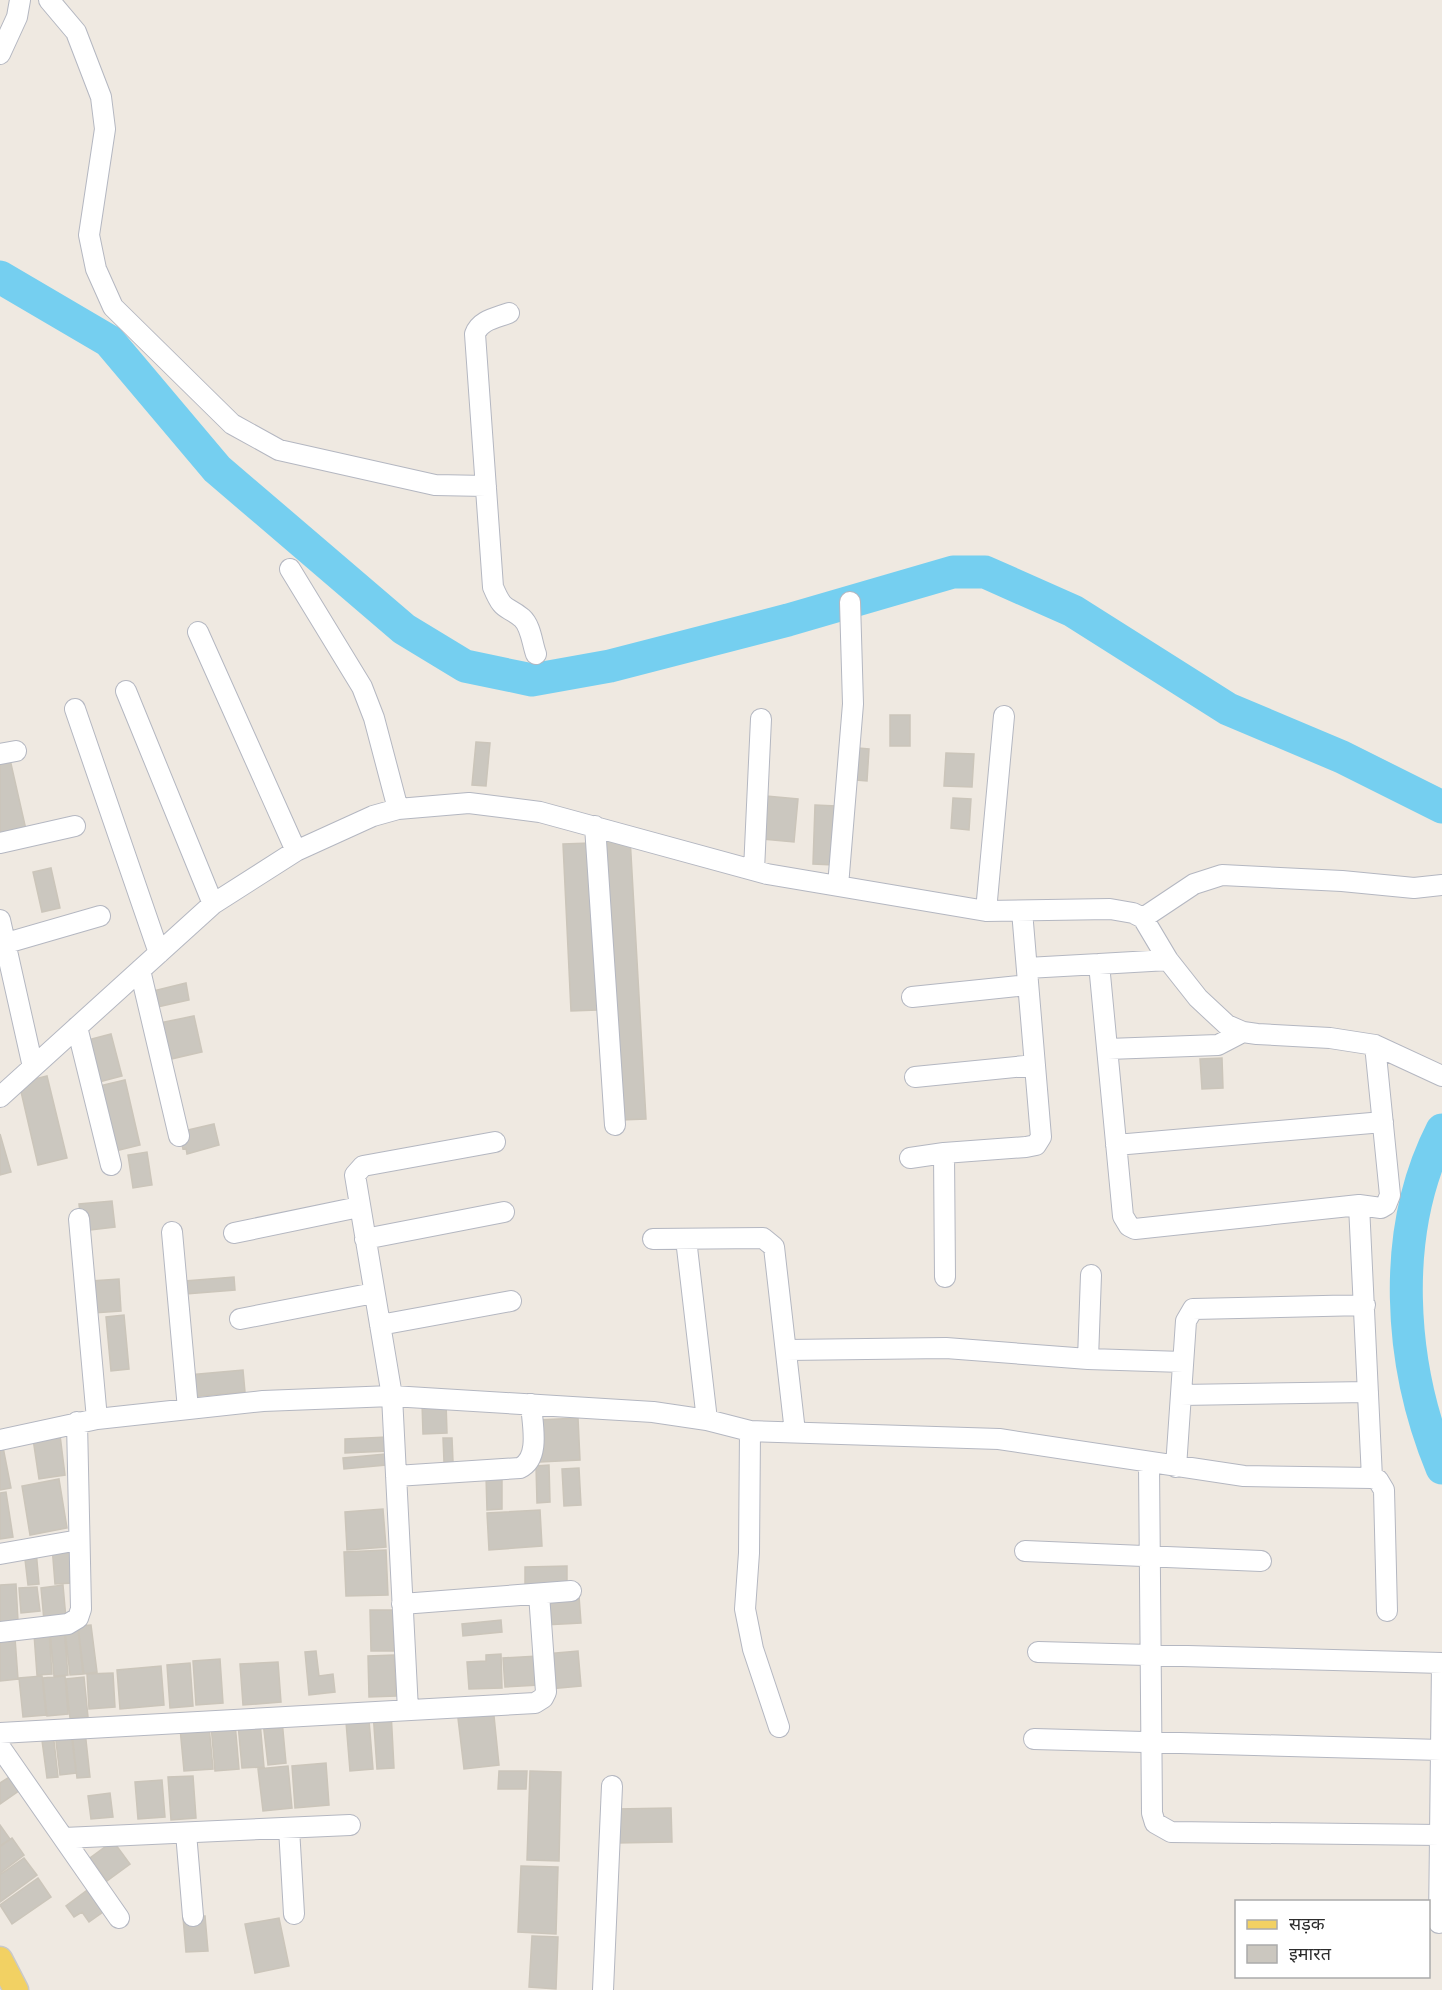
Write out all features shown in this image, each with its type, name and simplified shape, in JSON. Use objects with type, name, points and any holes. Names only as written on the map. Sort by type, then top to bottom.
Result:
[{"type":"main road","points":[[0,1959],[16,1990]]},
{"type":"street","points":[[49,0],[76,32],[101,97],[105,129],[89,235],[96,268],[113,307],[232,424],[256,439],[279,450],[435,485],[486,486]]},
{"type":"street","points":[[0,54],[19,8]]},
{"type":"street","points":[[509,313],[484,322],[477,327],[475,334],[486,486],[494,587],[504,609],[522,618],[528,627],[536,654]]},
{"type":"street","points":[[290,569],[362,687],[374,718],[398,809]]},
{"type":"street","points":[[838,886],[853,704],[850,602]]},
{"type":"street","points":[[198,632],[296,851]]},
{"type":"street","points":[[126,691],[213,904]]},
{"type":"street","points":[[75,709],[159,953]]},
{"type":"street","points":[[986,911],[1004,716]]},
{"type":"street","points":[[754,870],[761,719]]},
{"type":"street","points":[[0,1097],[213,904],[296,851],[342,828],[398,809],[469,803],[540,812],[754,870],[986,911],[1110,909],[1133,913],[1143,918],[1167,960],[1215,1015],[1243,1032],[1330,1038],[1375,1045],[1436,1073]]},
{"type":"street","points":[[0,843],[75,826]]},
{"type":"street","points":[[595,826],[615,1125]]},
{"type":"street","points":[[1143,918],[1194,884],[1222,875],[1342,881],[1414,888],[1442,885]]},
{"type":"street","points":[[910,1158],[1036,1144],[1041,1137],[1022,910]]},
{"type":"street","points":[[3,944],[99,916]]},
{"type":"street","points":[[0,920],[3,944],[33,1067]]},
{"type":"street","points":[[912,997],[1099,964],[1167,960]]},
{"type":"street","points":[[1099,964],[1123,1216],[1129,1226],[1135,1229],[1359,1205],[1381,1208],[1389,1201],[1375,1045]]},
{"type":"street","points":[[140,970],[179,1136]]},
{"type":"street","points":[[77,1027],[111,1165]]},
{"type":"street","points":[[1108,1049],[1218,1045],[1243,1032]]},
{"type":"street","points":[[915,1077],[1035,1065]]},
{"type":"street","points":[[1116,1145],[1383,1122]]},
{"type":"street","points":[[408,1710],[392,1396],[354,1181],[359,1167],[495,1142]]},
{"type":"street","points":[[944,1154],[945,1277]]},
{"type":"street","points":[[1359,1205],[1372,1478]]},
{"type":"street","points":[[234,1233],[359,1207]]},
{"type":"street","points":[[365,1239],[504,1212]]},
{"type":"street","points":[[79,1219],[97,1419]]},
{"type":"street","points":[[172,1232],[188,1409]]},
{"type":"street","points":[[653,1239],[763,1238],[769,1241],[777,1253],[795,1432]]},
{"type":"street","points":[[686,1239],[707,1420]]},
{"type":"street","points":[[1088,1359],[1091,1275]]},
{"type":"street","points":[[240,1319],[374,1293]]},
{"type":"street","points":[[380,1325],[511,1301]]},
{"type":"street","points":[[1176,1467],[1186,1321],[1193,1309],[1365,1305]]},
{"type":"street","points":[[787,1350],[946,1348],[1088,1359],[1183,1362]]},
{"type":"street","points":[[1181,1395],[1368,1392]]},
{"type":"street","points":[[0,1440],[97,1419],[263,1401],[392,1396],[653,1412],[707,1420],[750,1431],[999,1439],[1244,1476],[1372,1478],[1378,1480],[1384,1490],[1387,1611]]},
{"type":"street","points":[[396,1476],[526,1466],[533,1451],[531,1404]]},
{"type":"street","points":[[0,1632],[68,1624],[78,1618],[81,1610],[77,1422]]},
{"type":"street","points":[[750,1431],[749,1553],[745,1609],[753,1649],[779,1727]]},
{"type":"street","points":[[1149,1463],[1149,1655],[1152,1813],[1155,1823],[1162,1829],[1440,1835]]},
{"type":"street","points":[[0,1554],[79,1540]]},
{"type":"street","points":[[1025,1551],[1261,1561]]},
{"type":"street","points":[[402,1604],[571,1591]]},
{"type":"street","points":[[0,1733],[535,1703],[543,1698],[546,1692],[539,1594]]},
{"type":"street","points":[[1038,1652],[1442,1664],[1439,1923]]},
{"type":"street","points":[[1034,1739],[1441,1750]]},
{"type":"street","points":[[0,1747],[119,1918]]},
{"type":"street","points":[[603,1990],[612,1786]]},
{"type":"street","points":[[64,1839],[350,1824]]},
{"type":"street","points":[[289,1828],[294,1914]]},
{"type":"street","points":[[186,1833],[193,1916]]},
{"type":"building","points":[[890,715],[910,715],[910,746],[890,746]]},
{"type":"building","points":[[476,742],[490,743],[486,786],[472,785]]},
{"type":"building","points":[[858,748],[869,749],[867,781],[856,780]]},
{"type":"building","points":[[946,753],[974,754],[972,787],[944,786]]},
{"type":"building","points":[[9,755],[27,834],[0,834],[0,757]]},
{"type":"building","points":[[766,796],[798,799],[794,842],[762,839]]},
{"type":"building","points":[[953,798],[971,799],[969,830],[951,828]]},
{"type":"building","points":[[815,805],[836,806],[834,865],[813,864]]},
{"type":"building","points":[[630,837],[646,1119],[621,1120],[604,839]]},
{"type":"building","points":[[590,843],[597,1010],[571,1011],[563,844]]},
{"type":"building","points":[[51,868],[60,908],[42,912],[33,872]]},
{"type":"building","points":[[186,983],[189,1000],[157,1007],[153,991]]},
{"type":"building","points":[[194,1016],[202,1052],[167,1060],[159,1023]]},
{"type":"building","points":[[111,1034],[122,1076],[95,1083],[84,1041]]},
{"type":"building","points":[[1222,1058],[1223,1088],[1202,1089],[1200,1059]]},
{"type":"building","points":[[47,1076],[67,1158],[38,1165],[19,1083]]},
{"type":"building","points":[[125,1080],[140,1145],[111,1152],[95,1087]]},
{"type":"building","points":[[214,1124],[219,1145],[187,1154],[186,1148],[183,1149],[179,1132]]},
{"type":"building","points":[[0,1134],[11,1172],[0,1175]]},
{"type":"building","points":[[147,1152],[152,1185],[133,1188],[128,1155]]},
{"type":"building","points":[[112,1201],[115,1227],[82,1231],[79,1204]]},
{"type":"building","points":[[234,1277],[235,1290],[186,1294],[185,1281]]},
{"type":"building","points":[[119,1279],[121,1311],[93,1313],[91,1281]]},
{"type":"building","points":[[124,1315],[129,1369],[111,1371],[106,1317]]},
{"type":"building","points":[[243,1370],[245,1392],[190,1397],[188,1375]]},
{"type":"building","points":[[446,1402],[447,1433],[423,1434],[422,1403]]},
{"type":"building","points":[[578,1418],[580,1460],[540,1462],[538,1420]]},
{"type":"building","points":[[60,1435],[65,1475],[39,1479],[33,1439]]},
{"type":"building","points":[[387,1437],[388,1451],[345,1453],[345,1439]]},
{"type":"building","points":[[443,1438],[452,1438],[453,1462],[444,1462]]},
{"type":"building","points":[[0,1447],[3,1447],[11,1488],[0,1490]]},
{"type":"building","points":[[385,1454],[386,1465],[344,1469],[343,1458]]},
{"type":"building","points":[[549,1465],[550,1502],[537,1503],[536,1466]]},
{"type":"building","points":[[579,1468],[581,1505],[564,1506],[562,1469]]},
{"type":"building","points":[[502,1475],[502,1509],[487,1510],[486,1476]]},
{"type":"building","points":[[59,1479],[67,1528],[30,1535],[22,1486]]},
{"type":"building","points":[[6,1492],[13,1537],[0,1539],[0,1493]]},
{"type":"building","points":[[383,1509],[386,1547],[347,1550],[345,1512]]},
{"type":"building","points":[[540,1510],[542,1546],[489,1550],[487,1513]]},
{"type":"building","points":[[69,1545],[72,1583],[55,1584],[52,1546]]},
{"type":"building","points":[[36,1550],[39,1584],[28,1585],[24,1551]]},
{"type":"building","points":[[386,1550],[388,1595],[346,1596],[344,1552]]},
{"type":"building","points":[[567,1566],[567,1583],[525,1584],[525,1567]]},
{"type":"building","points":[[16,1584],[18,1621],[0,1622],[0,1585]]},
{"type":"building","points":[[63,1585],[66,1619],[44,1621],[41,1588]]},
{"type":"building","points":[[37,1587],[40,1611],[21,1613],[19,1588]]},
{"type":"building","points":[[579,1596],[581,1623],[544,1625],[543,1597]]},
{"type":"building","points":[[370,1610],[393,1610],[394,1651],[371,1651]]},
{"type":"building","points":[[501,1620],[502,1632],[463,1636],[462,1624]]},
{"type":"building","points":[[91,1625],[97,1672],[84,1674],[78,1626]]},
{"type":"building","points":[[64,1629],[68,1675],[54,1676],[50,1630]]},
{"type":"building","points":[[78,1629],[83,1674],[70,1675],[65,1630]]},
{"type":"building","points":[[49,1632],[52,1674],[37,1675],[34,1634]]},
{"type":"building","points":[[15,1638],[18,1679],[0,1681],[0,1639]]},
{"type":"building","points":[[316,1651],[319,1676],[333,1674],[335,1692],[309,1695],[305,1652]]},
{"type":"building","points":[[578,1651],[581,1686],[549,1689],[545,1654]]},
{"type":"building","points":[[501,1654],[502,1688],[469,1689],[467,1662],[486,1661],[486,1655]]},
{"type":"building","points":[[394,1655],[396,1696],[369,1697],[368,1656]]},
{"type":"building","points":[[538,1656],[539,1685],[505,1687],[503,1658]]},
{"type":"building","points":[[220,1659],[223,1703],[196,1705],[193,1661]]},
{"type":"building","points":[[278,1662],[281,1702],[243,1705],[240,1664]]},
{"type":"building","points":[[190,1663],[193,1706],[170,1708],[167,1665]]},
{"type":"building","points":[[161,1666],[164,1705],[120,1709],[117,1670]]},
{"type":"building","points":[[113,1673],[115,1707],[89,1709],[87,1674]]},
{"type":"building","points":[[42,1676],[46,1715],[23,1717],[19,1678]]},
{"type":"building","points":[[65,1676],[68,1714],[47,1716],[43,1678]]},
{"type":"building","points":[[84,1677],[88,1717],[70,1718],[66,1679]]},
{"type":"building","points":[[493,1706],[499,1765],[464,1769],[457,1710]]},
{"type":"building","points":[[391,1711],[394,1768],[377,1769],[373,1712]]},
{"type":"building","points":[[282,1720],[286,1763],[268,1765],[263,1722]]},
{"type":"building","points":[[369,1720],[373,1769],[350,1771],[346,1722]]},
{"type":"building","points":[[260,1722],[264,1767],[242,1768],[238,1724]]},
{"type":"building","points":[[235,1723],[239,1769],[215,1771],[211,1725]]},
{"type":"building","points":[[209,1726],[213,1769],[184,1771],[180,1728]]},
{"type":"building","points":[[71,1731],[76,1773],[60,1775],[55,1733]]},
{"type":"building","points":[[85,1731],[90,1777],[77,1778],[72,1732]]},
{"type":"building","points":[[53,1732],[58,1777],[47,1778],[41,1733]]},
{"type":"building","points":[[326,1763],[329,1805],[295,1808],[292,1766]]},
{"type":"building","points":[[288,1766],[292,1808],[263,1811],[258,1769]]},
{"type":"building","points":[[499,1771],[527,1771],[526,1789],[498,1789]]},
{"type":"building","points":[[530,1771],[561,1772],[559,1861],[527,1860]]},
{"type":"building","points":[[14,1774],[23,1788],[0,1804],[0,1783]]},
{"type":"building","points":[[193,1776],[196,1818],[171,1820],[168,1777]]},
{"type":"building","points":[[162,1780],[165,1817],[138,1819],[135,1782]]},
{"type":"building","points":[[110,1793],[113,1817],[91,1819],[88,1796]]},
{"type":"building","points":[[671,1808],[672,1842],[616,1843],[616,1809]]},
{"type":"building","points":[[0,1825],[10,1839],[0,1846]]},
{"type":"building","points":[[12,1838],[24,1855],[0,1873],[0,1847]]},
{"type":"building","points":[[113,1841],[130,1864],[107,1881],[90,1858]]},
{"type":"building","points":[[24,1858],[37,1875],[0,1902],[0,1875]]},
{"type":"building","points":[[521,1866],[558,1867],[556,1934],[518,1932]]},
{"type":"building","points":[[38,1878],[51,1897],[12,1924],[0,1905]]},
{"type":"building","points":[[94,1885],[110,1907],[89,1922],[82,1912],[74,1917],[66,1906]]},
{"type":"building","points":[[205,1916],[208,1951],[186,1952],[183,1917]]},
{"type":"building","points":[[279,1918],[289,1966],[255,1973],[245,1924]]},
{"type":"building","points":[[532,1936],[558,1937],[556,1989],[529,1987]]},
{"type":"waterway","points":[[0,277],[109,341],[217,469],[404,629],[465,666],[532,680],[610,666],[788,620],[953,572],[985,572],[1073,611],[1228,709],[1342,757],[1442,807]]},
{"type":"waterway","points":[[1442,1130],[1425,1170],[1414,1211],[1408,1254],[1406,1298],[1409,1342],[1417,1386],[1442,1468]]}]
